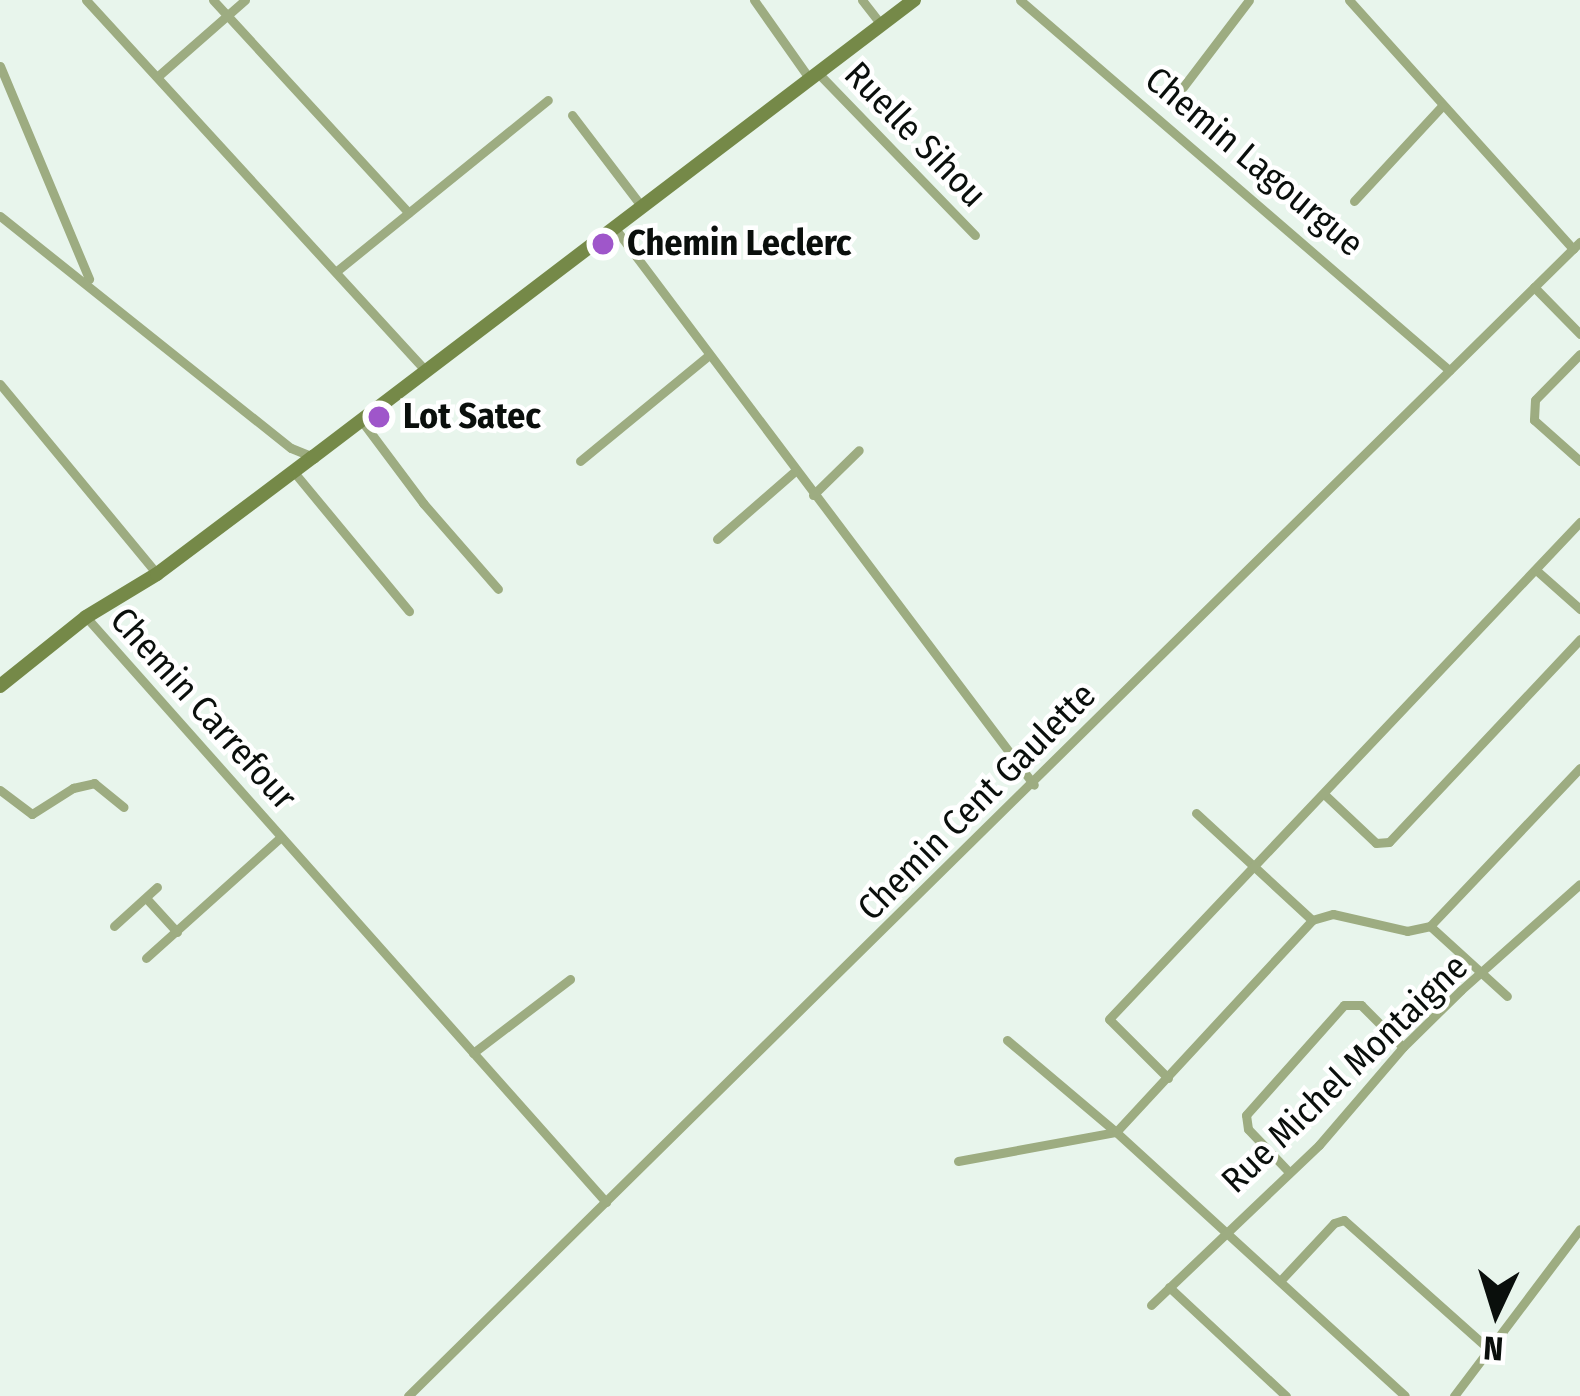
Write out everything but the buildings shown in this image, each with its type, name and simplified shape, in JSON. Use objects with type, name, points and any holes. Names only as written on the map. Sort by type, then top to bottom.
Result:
[{"type":"street","points":[[86,0],[425,370]]},
{"type":"street","points":[[213,0],[409,213]]},
{"type":"street","points":[[157,77],[245,0]]},
{"type":"street","points":[[754,0],[813,75]]},
{"type":"street","points":[[862,0],[880,24]]},
{"type":"street","points":[[0,686],[86,617],[157,574],[313,457],[914,0]]},
{"type":"street","name":"Chemin Lagourgue","points":[[1020,0],[1449,370]]},
{"type":"street","points":[[1183,87],[1249,0]]},
{"type":"street","points":[[1349,0],[1442,106],[1577,246]]},
{"type":"street","points":[[0,66],[91,284]]},
{"type":"street","name":"Ruelle Sihou","points":[[813,75],[975,235]]},
{"type":"street","points":[[338,270],[548,100]]},
{"type":"street","points":[[1354,201],[1442,106]]},
{"type":"street","points":[[572,116],[642,208]]},
{"type":"street","points":[[0,216],[291,448],[313,457]]},
{"type":"street","points":[[614,227],[1034,784]]},
{"type":"street","name":"Chemin Cent Gaulette","points":[[408,1396],[1577,246]]},
{"type":"street","points":[[1534,287],[1580,334]]},
{"type":"street","points":[[1580,354],[1535,400],[1534,420],[1580,461]]},
{"type":"street","points":[[580,461],[709,355]]},
{"type":"street","points":[[0,384],[157,574]]},
{"type":"street","points":[[361,420],[423,503],[498,590]]},
{"type":"street","points":[[814,495],[859,450]]},
{"type":"street","points":[[292,471],[409,611]]},
{"type":"street","points":[[717,539],[795,471]]},
{"type":"street","points":[[1168,1078],[1109,1018],[1580,523]]},
{"type":"street","points":[[1536,570],[1580,609]]},
{"type":"street","name":"Chemin Carrefour","points":[[86,617],[605,1202]]},
{"type":"street","points":[[1324,794],[1376,843],[1389,842],[1580,639]]},
{"type":"street","points":[[958,1161],[1117,1132],[1312,920],[1333,914],[1407,931],[1430,926],[1580,768]]},
{"type":"street","points":[[0,790],[32,814],[74,788],[94,782],[124,807]]},
{"type":"street","points":[[1196,814],[1312,920]]},
{"type":"street","name":"Chemin Carrefour","points":[[146,958],[281,837]]},
{"type":"street","name":"Rue Michel Montaigne","points":[[1151,1305],[1223,1230],[1289,1172],[1402,1047],[1580,884]]},
{"type":"street","points":[[114,926],[158,887]]},
{"type":"street","points":[[146,898],[177,932]]},
{"type":"street","points":[[1430,926],[1507,996]]},
{"type":"street","points":[[473,1053],[570,979]]},
{"type":"street","points":[[1289,1172],[1244,1122],[1344,1005],[1361,1005],[1402,1047]]},
{"type":"street","points":[[1007,1040],[1117,1132],[1405,1396]]},
{"type":"street","points":[[1280,1281],[1334,1222],[1344,1220],[1489,1349]]},
{"type":"street","points":[[1454,1396],[1580,1228]]},
{"type":"street","points":[[1169,1286],[1286,1396]]},
{"type":"place","name":"Chemin Leclerc","points":[[603,244]]},
{"type":"place","name":"Lot Satec","points":[[379,417]]}]
